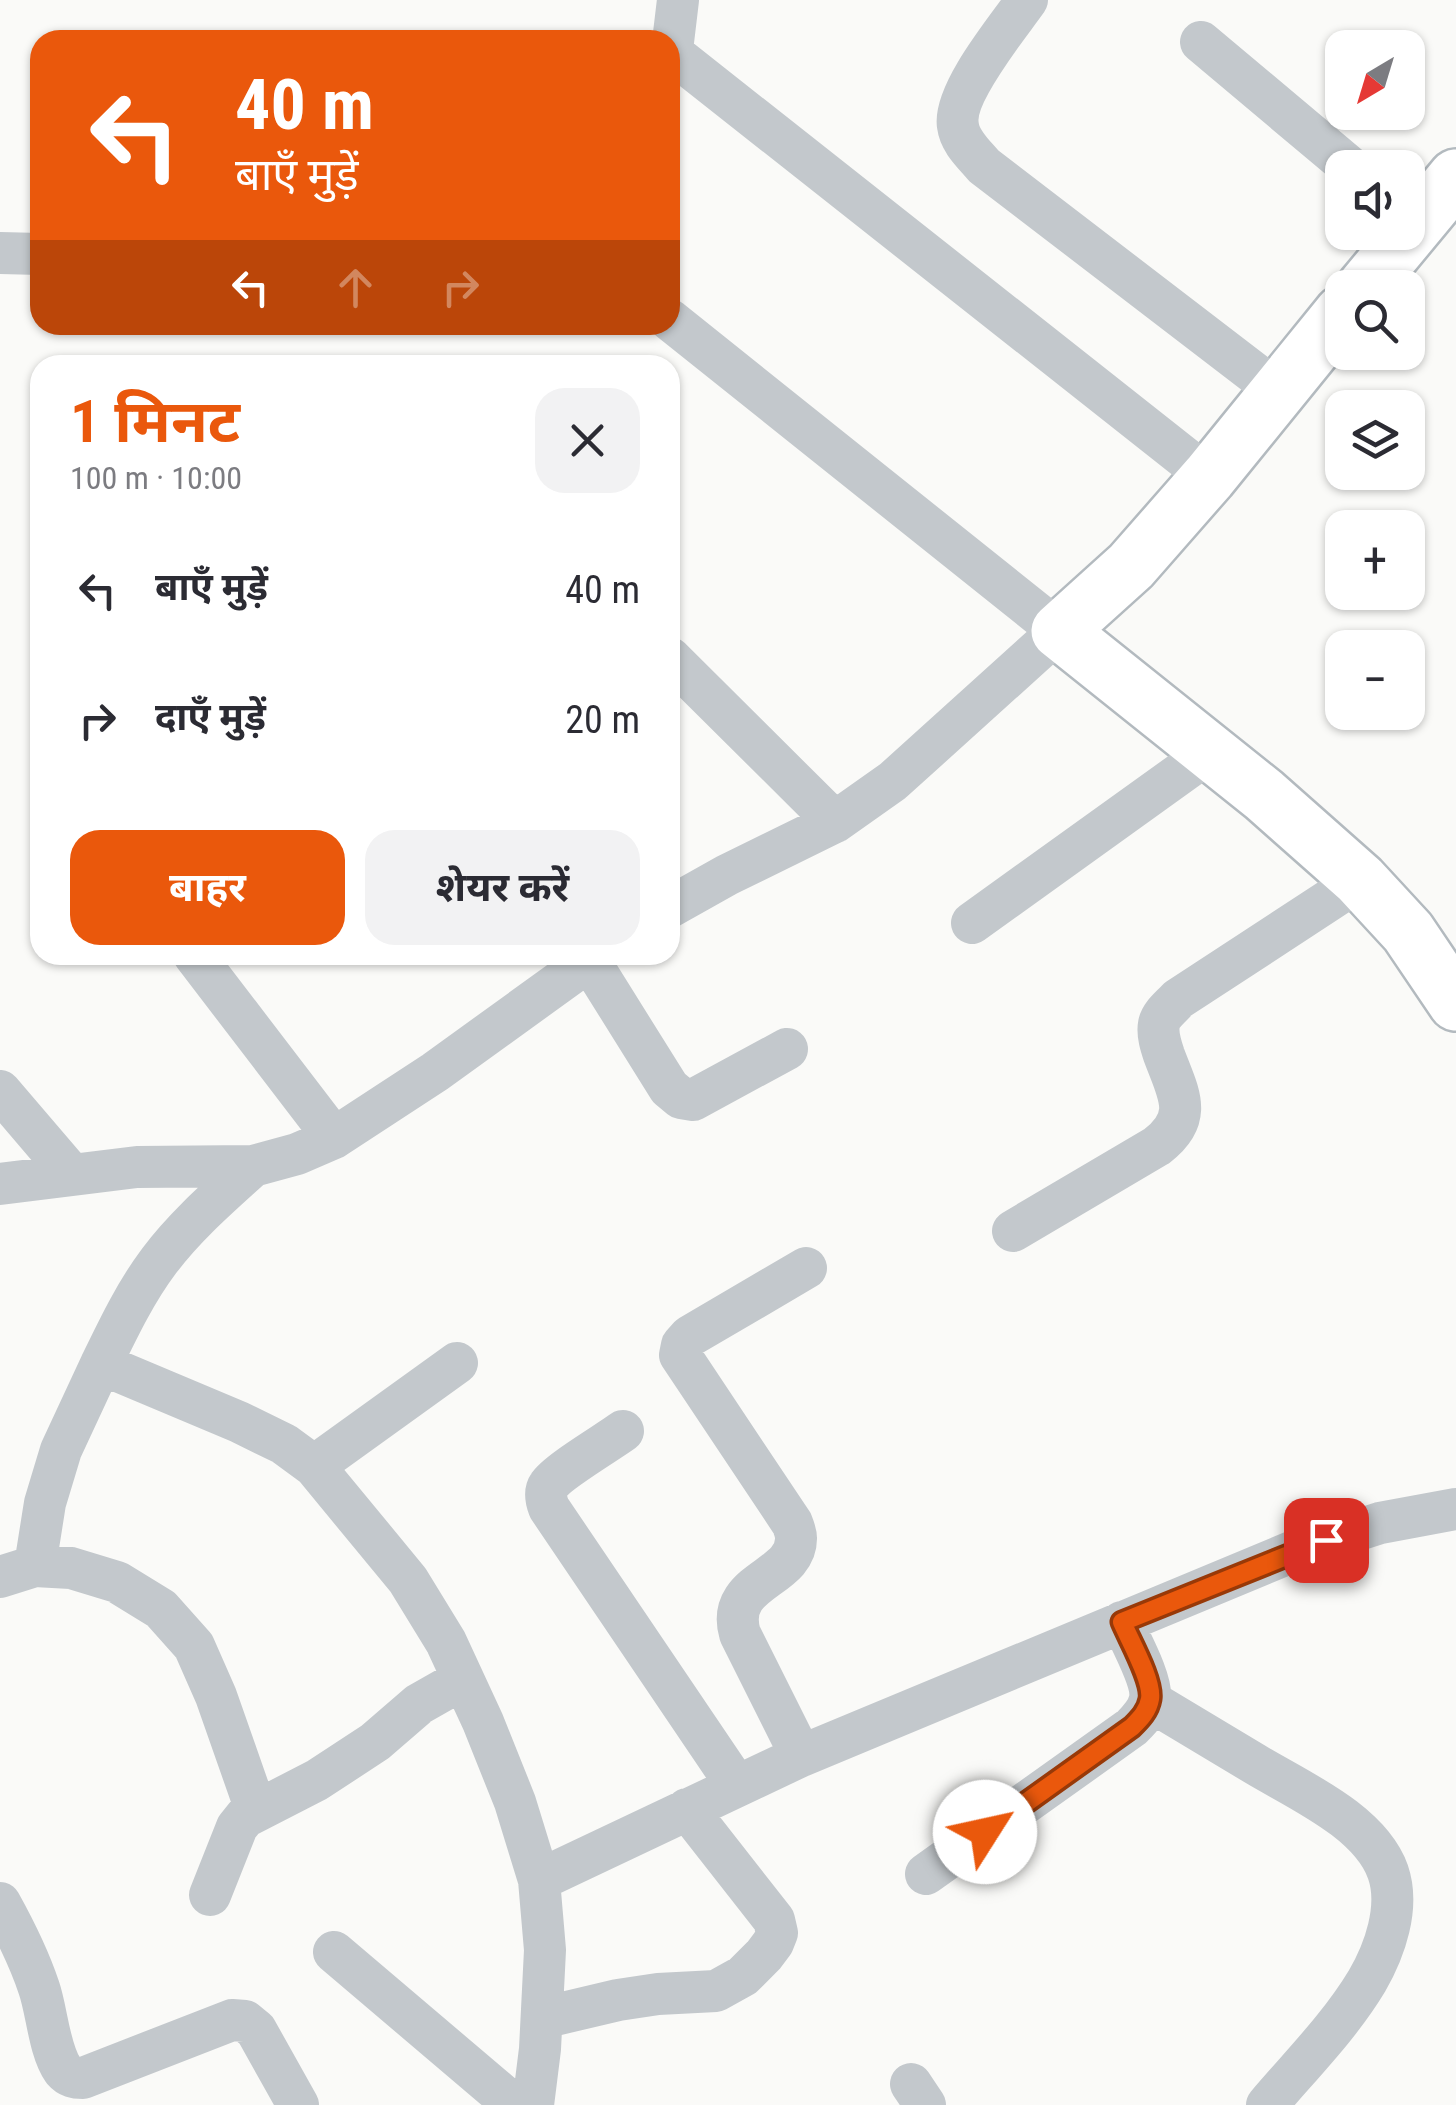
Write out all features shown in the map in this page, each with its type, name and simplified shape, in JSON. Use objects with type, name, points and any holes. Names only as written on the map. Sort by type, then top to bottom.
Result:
[{"type":"street","points":[[674,30],[678,0]]},
{"type":"street","points":[[1027,0],[972,79],[960,104],[957,125],[965,144],[984,166],[1279,392]]},
{"type":"street","points":[[1201,42],[1330,150]]},
{"type":"street","points":[[680,67],[1209,476]]},
{"type":"street","points":[[1425,207],[1456,177]]},
{"type":"street","points":[[0,253],[30,254]]},
{"type":"street","points":[[680,328],[1264,795],[1360,880],[1408,932],[1456,1003]]},
{"type":"street","points":[[680,901],[835,822],[893,781],[1131,566],[1325,335]]},
{"type":"street","points":[[680,668],[835,822]]},
{"type":"street","points":[[972,923],[1210,752]]},
{"type":"street","points":[[1012,1231],[1172,1134],[1181,1119],[1181,1101],[1161,1047],[1158,1026],[1164,1013],[1360,880]]},
{"type":"street","points":[[202,965],[334,1138]]},
{"type":"street","points":[[0,1184],[137,1167],[253,1166],[297,1154],[334,1138],[435,1072],[583,965]]},
{"type":"street","points":[[597,965],[669,1088],[681,1098],[693,1100],[787,1049]]},
{"type":"street","points":[[0,1090],[71,1174]]},
{"type":"street","points":[[253,1166],[198,1216],[158,1262],[126,1312],[61,1450],[46,1503],[18,1571],[71,1568],[117,1582],[161,1609],[194,1646],[256,1810]]},
{"type":"street","points":[[801,1756],[736,1620],[738,1607],[748,1593],[791,1555],[796,1539],[792,1522],[680,1356],[682,1345],[690,1336],[806,1268]]},
{"type":"street","points":[[314,1466],[458,1363]]},
{"type":"street","points":[[101,1364],[239,1422],[284,1444],[314,1466],[408,1580],[446,1642],[515,1802],[538,1880],[545,1950],[533,2105]]},
{"type":"street","points":[[622,1431],[549,1484],[544,1497],[736,1786]]},
{"type":"street","points":[[538,1880],[801,1756],[1299,1549],[1380,1522],[1456,1508]]},
{"type":"street","points":[[926,1874],[1144,1715],[1150,1687],[1122,1622]]},
{"type":"street","points":[[210,1896],[236,1827],[245,1817],[317,1780],[375,1742],[419,1704],[463,1679]]},
{"type":"street","points":[[1150,1701],[1341,1816],[1370,1842],[1388,1871],[1394,1904],[1368,1980],[1336,2025],[1267,2105]]},
{"type":"street","points":[[542,2018],[618,2000],[716,1991],[743,1976],[773,1943],[777,1933],[774,1920],[686,1809]]},
{"type":"street","points":[[0,1903],[39,1988],[62,2069],[84,2092],[232,2020],[245,2021],[256,2030],[298,2105]]},
{"type":"street","points":[[334,1952],[514,2105]]},
{"type":"route","points":[[985,1832],[1144,1715],[1150,1687],[1122,1622],[1326,1540]]}]
